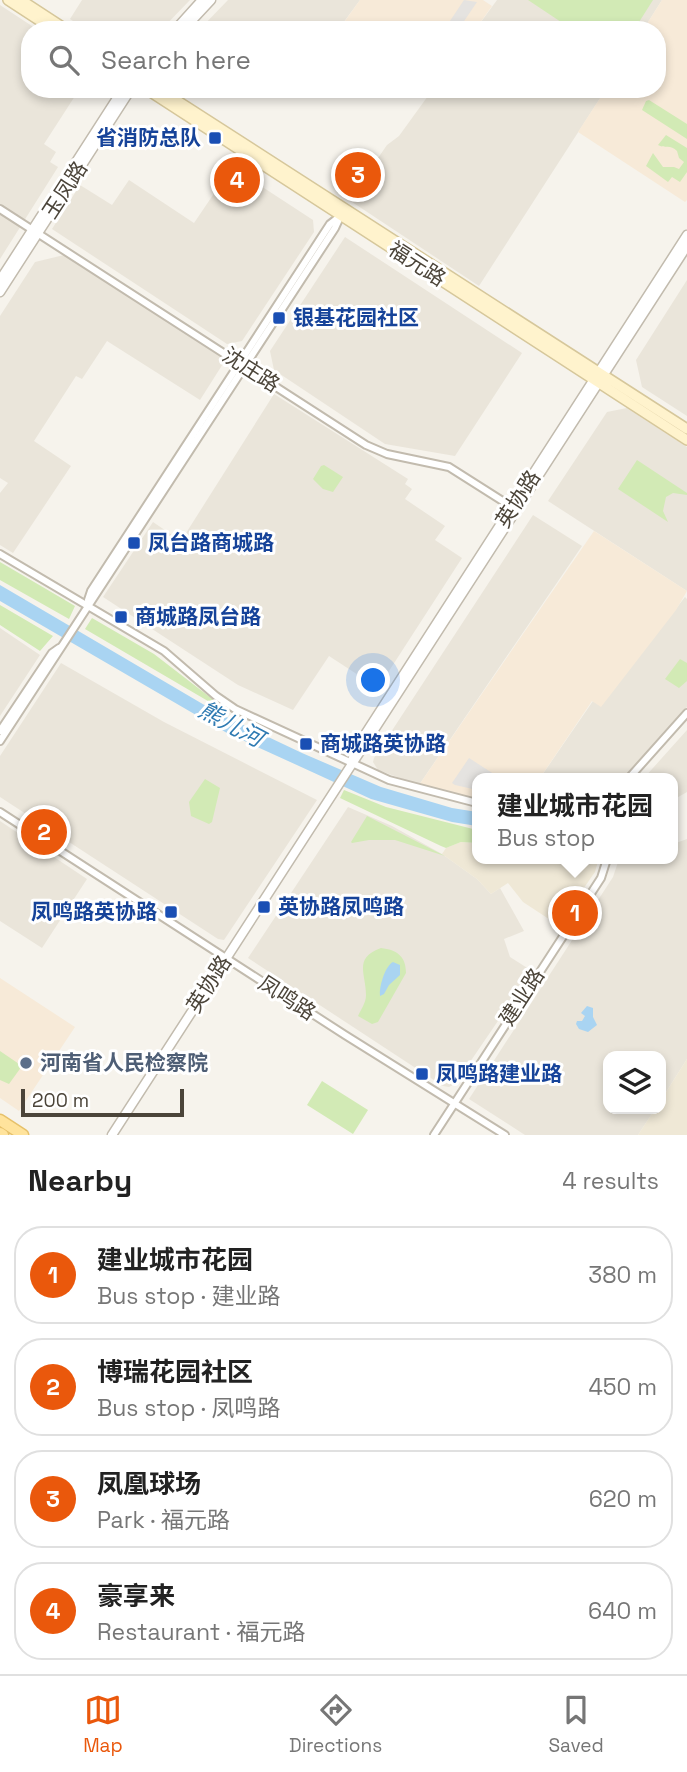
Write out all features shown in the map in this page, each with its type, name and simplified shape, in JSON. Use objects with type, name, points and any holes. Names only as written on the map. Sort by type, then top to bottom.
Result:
[{"type":"main road","points":[[8,0],[40,21]]},
{"type":"main road","points":[[21,0],[53,21]]},
{"type":"main road","name":"福元路","points":[[160,98],[599,378],[687,429]]},
{"type":"main road","name":"福元路","points":[[173,98],[599,378],[687,440]]},
{"type":"main road","points":[[0,1120],[23,1135]]},
{"type":"street","points":[[182,21],[202,0]]},
{"type":"street","points":[[191,21],[211,0]]},
{"type":"street","name":"玉凤路","points":[[0,292],[117,98]]},
{"type":"street","name":"玉凤路","points":[[0,280],[125,98]]},
{"type":"street","name":"沈庄路","points":[[0,209],[366,445],[387,454],[449,467],[512,507]]},
{"type":"street","points":[[0,741],[87,605],[91,591],[243,364],[330,225],[341,215]]},
{"type":"street","name":"英协路","points":[[112,1135],[599,378],[687,235]]},
{"type":"street","name":"英协路","points":[[350,765],[355,750],[512,507],[687,246]]},
{"type":"street","points":[[0,554],[164,651],[229,706],[350,765],[389,780],[472,802]]},
{"type":"street","points":[[0,732],[52,653],[60,647]]},
{"type":"street","points":[[633,773],[687,713]]},
{"type":"street","name":"凤鸣路","points":[[0,812],[505,1135]]},
{"type":"street","name":"建业路","points":[[434,1135],[601,877],[605,864]]},
{"type":"shaded area","points":[[82,0],[190,0],[170,21],[70,19]]},
{"type":"shaded area","points":[[228,0],[360,0],[345,21],[208,21]]},
{"type":"shaded area","points":[[360,0],[483,0],[492,6],[481,21],[345,21]]},
{"type":"shaded area","points":[[464,0],[477,2],[464,21],[450,21]]},
{"type":"shaded area","points":[[497,0],[662,0],[649,21],[482,21]]},
{"type":"shaded area","points":[[662,0],[687,0],[685,202],[578,132],[600,98],[666,98],[666,21],[649,21]]},
{"type":"shaded area","points":[[0,5],[24,21],[21,21],[21,98],[74,98],[44,144],[56,152],[50,162],[58,167],[0,259]]},
{"type":"shaded area","points":[[426,98],[600,98],[479,286],[349,200],[387,145],[399,136]]},
{"type":"shaded area","points":[[232,167],[313,220],[314,232],[242,341],[227,344],[52,229],[80,185],[112,205],[129,180],[194,223]]},
{"type":"shaded area","points":[[345,237],[522,353],[455,456],[385,444],[274,370],[270,351]]},
{"type":"shaded area","points":[[64,255],[226,359],[200,400],[107,341],[82,379],[76,376],[34,441],[71,466],[13,553],[0,545],[0,493],[8,483],[0,478],[0,316],[35,262]]},
{"type":"shaded area","points":[[687,280],[687,416],[642,387],[636,360]]},
{"type":"shaded area","points":[[274,394],[408,479],[405,484],[412,489],[405,499],[445,526],[435,540],[462,558],[378,688],[329,656],[293,710],[238,685],[103,597],[153,522],[181,541]]},
{"type":"shaded area","points":[[627,408],[687,447],[687,591],[548,501],[607,412]]},
{"type":"shaded area","points":[[533,515],[582,546],[419,785],[378,770],[373,762],[374,758]]},
{"type":"shaded area","points":[[594,531],[687,591],[676,610],[601,707],[592,701],[543,773],[472,773],[472,798],[419,785]]},
{"type":"shaded area","points":[[685,597],[687,707],[629,773],[543,773],[593,701],[601,706]]},
{"type":"shaded area","points":[[0,628],[40,655],[0,716]]},
{"type":"shaded area","points":[[61,663],[164,722],[317,800],[224,940],[218,939],[0,797],[0,756]]},
{"type":"shaded area","points":[[687,730],[687,792],[678,797],[678,773],[648,773]]},
{"type":"shaded area","points":[[469,758],[492,773],[472,773],[472,789],[452,783]]},
{"type":"shaded area","points":[[348,807],[392,826],[442,854],[477,879],[491,894],[500,888],[524,931],[504,939],[510,957],[532,971],[455,1084],[449,1087],[443,1086],[248,958]]},
{"type":"shaded area","points":[[0,821],[87,879],[42,948],[0,921]]},
{"type":"shaded area","points":[[687,839],[687,1059],[666,1092],[666,1051],[603,1051],[603,1114],[652,1114],[638,1135],[525,1135],[469,1099],[613,877],[617,864],[678,864],[678,842]]},
{"type":"shaded area","points":[[461,842],[472,843],[472,864],[597,864],[595,872],[558,925],[523,902],[508,883],[491,894],[477,879],[442,854],[446,848]]},
{"type":"shaded area","name":"河南省人民检察院","points":[[0,978],[75,1027],[19,1111],[0,1098]]},
{"type":"shaded area","points":[[687,1059],[687,1135],[638,1135],[652,1114],[666,1114],[666,1092]]},
{"type":"green space","points":[[528,0],[653,0],[640,21],[560,21]]},
{"type":"green space","points":[[649,100],[687,124],[687,139],[642,110]]},
{"type":"green space","points":[[666,135],[687,148],[687,172],[680,182],[672,177],[668,182],[646,166],[653,153],[663,167],[679,169],[684,162],[675,149],[658,145]]},
{"type":"green space","points":[[367,150],[379,158],[349,200],[337,192]]},
{"type":"green space","points":[[637,460],[687,493],[673,493],[666,497],[663,511],[668,522],[618,489]]},
{"type":"green space","points":[[324,465],[343,477],[333,492],[323,489],[313,479]]},
{"type":"green space","points":[[0,562],[75,606],[69,619],[0,580]]},
{"type":"green space","points":[[0,605],[53,636],[40,651],[0,625]]},
{"type":"green space","points":[[92,618],[154,654],[215,701],[213,704],[85,629]]},
{"type":"green space","points":[[680,659],[687,663],[687,681],[679,688],[665,679]]},
{"type":"green space","points":[[205,779],[220,788],[212,822],[209,824],[191,816],[189,802]]},
{"type":"green space","points":[[344,790],[386,807],[472,829],[472,843],[461,842],[446,848],[340,798]]},
{"type":"green space","points":[[367,816],[445,856],[395,840],[352,843]]},
{"type":"green space","points":[[381,948],[400,955],[406,973],[378,1022],[372,1024],[358,1016],[366,998],[363,967],[367,957]]},
{"type":"green space","points":[[0,1051],[22,1066],[9,1084],[0,1080]]},
{"type":"green space","points":[[322,1081],[368,1110],[353,1134],[307,1105]]},
{"type":"water","name":"熊儿河","points":[[0,585],[218,713],[381,787],[472,811],[472,825],[371,799],[227,733],[0,601]]},
{"type":"water","points":[[393,962],[400,965],[400,975],[380,996],[383,977]]},
{"type":"water","points":[[587,1006],[593,1008],[597,1025],[588,1032],[579,1029],[576,1024],[577,1021],[582,1021],[585,1016],[581,1013]]},
{"type":"place","name":"省消防总队","points":[[215,138]]},
{"type":"place","name":"凤凰球场","points":[[358,175]]},
{"type":"place","name":"豪享来","points":[[237,180]]},
{"type":"place","name":"银基花园社区","points":[[279,318]]},
{"type":"place","name":"凤台路商城路","points":[[134,543]]},
{"type":"place","name":"商城路凤台路","points":[[121,617]]},
{"type":"place","name":"商城路英协路","points":[[306,744]]},
{"type":"place","name":"博瑞花园社区","points":[[44,832]]},
{"type":"place","name":"英协路凤鸣路","points":[[264,907]]},
{"type":"place","name":"凤鸣路英协路","points":[[171,912]]},
{"type":"place","name":"建业城市花园","points":[[575,913]]},
{"type":"place","name":"河南省人民检察院","points":[[26,1063]]},
{"type":"place","name":"凤鸣路建业路","points":[[422,1074]]}]
